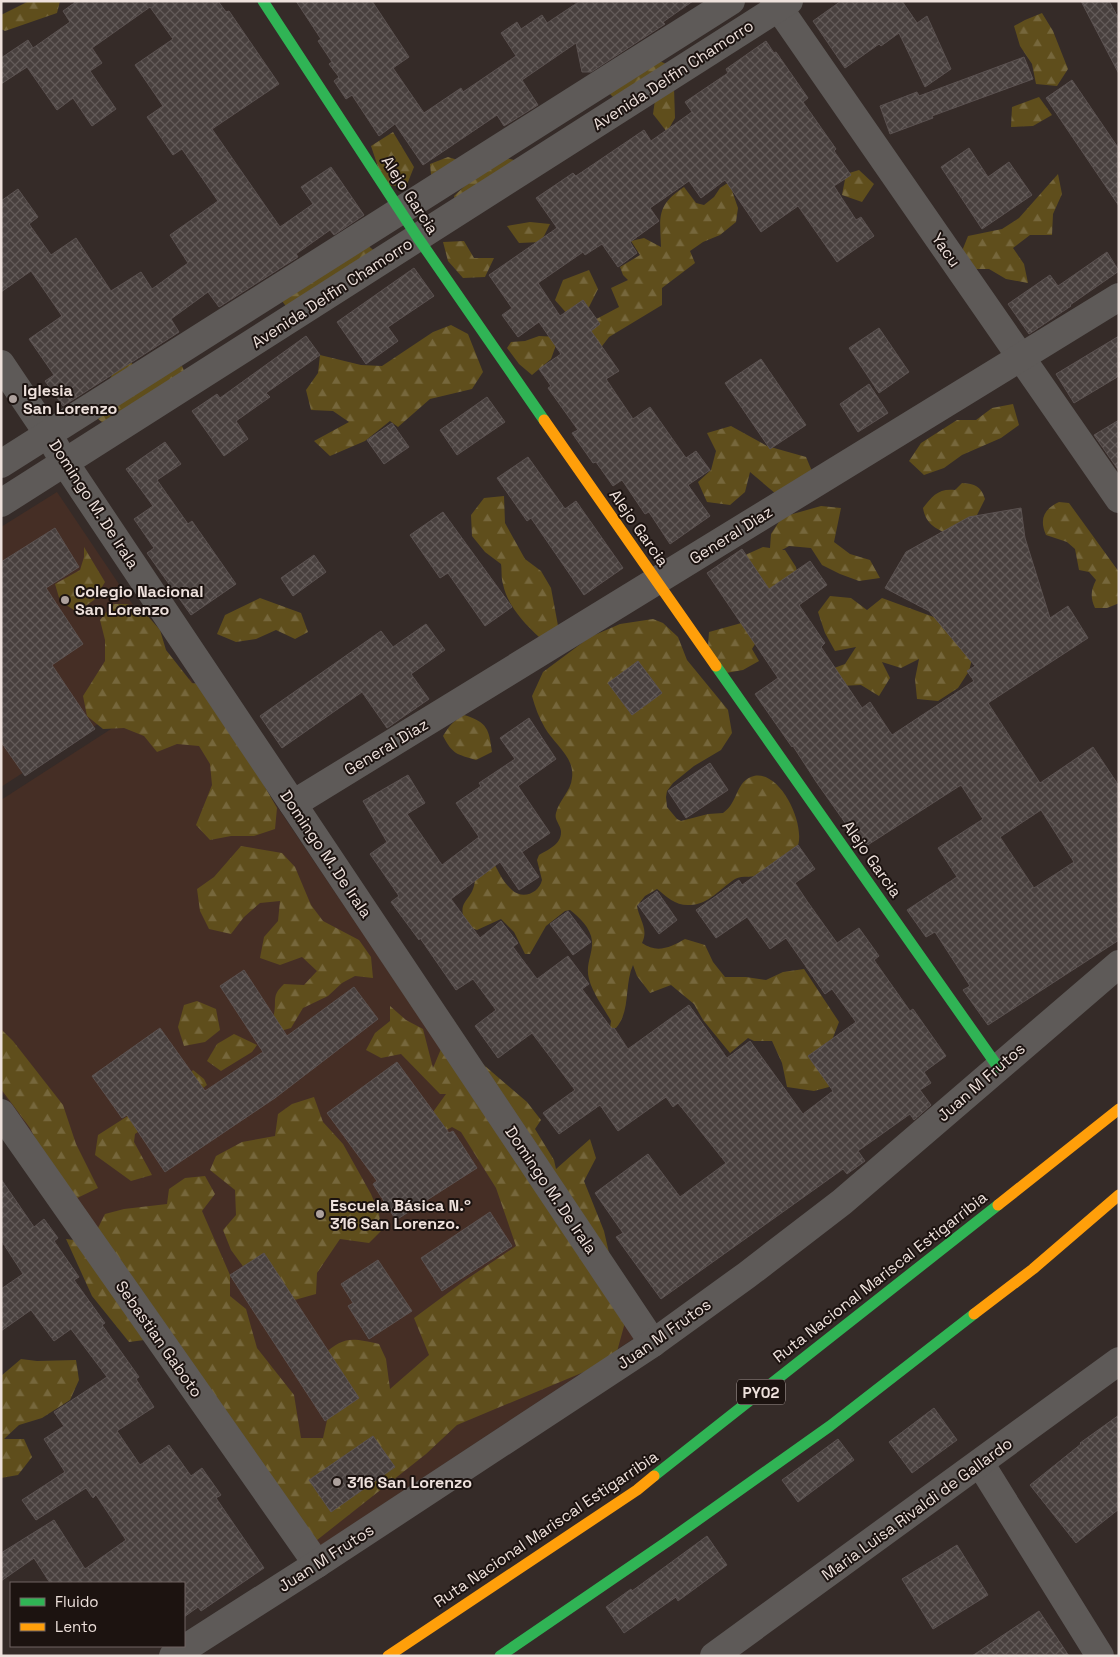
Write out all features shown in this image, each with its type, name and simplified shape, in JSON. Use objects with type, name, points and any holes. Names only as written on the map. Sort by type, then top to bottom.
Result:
[{"type":"main road","name":"Alejo Garcia","points":[[263,1],[418,238],[656,581],[998,1067]]},
{"type":"main road","name":"Ruta Nacional Mariscal Estigarribia","points":[[388,1656],[637,1490],[1119,1109]]},
{"type":"main road","points":[[500,1656],[668,1541],[830,1426],[1033,1269],[1119,1195]]},
{"type":"street","name":"Avenida Delfin Chamorro","points":[[1,464],[730,1]]},
{"type":"street","name":"Avenida Delfin Chamorro","points":[[1,503],[418,238],[780,4]]},
{"type":"street","name":"Yacu","points":[[780,4],[1020,358],[1119,499]]},
{"type":"street","name":"General Diaz","points":[[293,804],[1119,297]]},
{"type":"street","name":"Domingo M. De Irala","points":[[1,364],[65,463],[653,1342]]},
{"type":"street","name":"Juan M Frutos","points":[[173,1656],[317,1564],[653,1342],[747,1275],[842,1202],[1119,964]]},
{"type":"street","name":"Sebastian Gaboto","points":[[1,1113],[317,1564]]},
{"type":"street","name":"Maria Luisa Rivaldi de Gallardo","points":[[714,1656],[1119,1361]]},
{"type":"street","points":[[980,1463],[1100,1656]]},
{"type":"shaded area","name":"Colegio Nacional San Lorenzo","points":[[57,492],[178,672],[1,787],[1,527]]},
{"type":"shaded area","name":"Escuela Básica N.º 316 San Lorenzo.","points":[[190,678],[636,1337],[317,1548],[1,1091],[1,800]]},
{"type":"green space","points":[[29,1],[60,1],[57,13],[5,31],[1,29],[1,15]]},
{"type":"green space","points":[[1042,13],[1053,31],[1068,69],[1057,86],[1036,84],[1032,64],[1020,46],[1014,26]]},
{"type":"green space","points":[[655,59],[673,67],[622,106],[605,89]]},
{"type":"green space","points":[[674,88],[675,118],[667,132],[653,114],[655,100]]},
{"type":"green space","points":[[1039,97],[1052,115],[1033,126],[1011,127],[1012,107]]},
{"type":"green space","points":[[393,132],[414,167],[406,187],[384,185],[371,146]]},
{"type":"green space","points":[[448,157],[464,162],[432,185],[430,164]]},
{"type":"green space","points":[[502,157],[522,162],[456,212],[454,196]]},
{"type":"green space","points":[[859,170],[874,184],[862,202],[842,195],[846,174]]},
{"type":"green space","points":[[1058,174],[1062,194],[1053,214],[1052,235],[1030,235],[1013,248],[1024,264],[1028,283],[1006,279],[989,269],[967,269],[962,251],[968,236],[1002,229],[1019,218]]},
{"type":"green space","points":[[729,182],[738,208],[736,222],[720,235],[703,242],[690,251],[695,263],[662,288],[662,305],[609,337],[596,354],[585,325],[619,307],[611,288],[628,280],[623,275],[620,267],[640,255],[631,241],[644,238],[661,247],[660,219],[668,200],[684,187],[696,203],[704,205],[714,197],[720,188]]},
{"type":"green space","points":[[530,222],[550,224],[541,242],[519,243],[507,226]]},
{"type":"green space","points":[[464,241],[474,258],[494,258],[485,277],[463,278],[448,261],[443,242]]},
{"type":"green space","points":[[365,243],[378,254],[291,313],[279,297]]},
{"type":"green space","points":[[589,270],[598,289],[589,307],[569,316],[555,300],[563,280]]},
{"type":"green space","points":[[451,325],[468,334],[483,372],[472,389],[430,399],[398,427],[390,421],[365,441],[330,456],[314,441],[349,422],[333,411],[311,410],[306,390],[318,373],[320,355],[361,365],[382,366],[433,332]]},
{"type":"green space","points":[[539,336],[559,337],[551,359],[532,375],[519,364],[507,348],[511,342],[525,341]]},
{"type":"green space","points":[[131,362],[144,378],[182,366],[190,385],[115,432],[98,419],[109,380],[120,363]]},
{"type":"green space","points":[[1013,404],[1019,425],[1001,438],[962,455],[944,468],[924,475],[909,461],[921,443],[957,420],[976,420],[992,408]]},
{"type":"green space","points":[[731,426],[767,446],[806,457],[814,476],[782,499],[750,472],[745,492],[730,505],[707,502],[698,482],[711,470],[716,451],[707,433]]},
{"type":"green space","points":[[962,483],[977,486],[982,491],[985,499],[971,527],[953,537],[930,523],[923,508],[936,494],[945,490],[955,490]]},
{"type":"green space","points":[[504,496],[505,523],[525,559],[541,571],[551,588],[559,631],[539,637],[528,626],[508,599],[502,582],[501,564],[485,552],[472,536],[471,515],[484,498]]},
{"type":"green space","points":[[1059,502],[1069,503],[1119,572],[1119,603],[1107,608],[1095,608],[1092,594],[1096,580],[1089,572],[1079,570],[1075,549],[1067,542],[1046,535],[1043,524],[1044,515],[1046,511]]},
{"type":"green space","points":[[821,506],[841,508],[834,542],[850,554],[870,560],[880,578],[859,581],[822,565],[811,548],[789,546],[782,550],[785,550],[796,567],[800,587],[769,603],[743,556],[763,547],[770,548],[771,534],[782,517]]},
{"type":"green space","points":[[84,547],[105,582],[94,600],[77,612],[60,601],[55,584],[80,570],[84,557]]},
{"type":"green space","points":[[830,596],[851,598],[867,610],[882,598],[969,630],[974,651],[969,671],[958,688],[938,701],[917,699],[915,679],[919,659],[901,668],[882,662],[890,678],[879,696],[861,685],[839,686],[826,671],[845,664],[856,647],[835,651],[825,633],[818,612]]},
{"type":"green space","points":[[260,598],[301,613],[308,632],[295,639],[276,630],[256,639],[236,642],[217,634],[225,615]]},
{"type":"green space","points":[[113,604],[127,604],[146,614],[160,630],[166,650],[192,683],[211,686],[246,754],[277,808],[275,829],[254,836],[231,836],[210,840],[196,825],[212,785],[210,764],[199,746],[177,744],[157,752],[144,736],[124,728],[103,729],[87,716],[83,696],[105,661],[105,640],[100,620]]},
{"type":"green space","points":[[653,619],[663,623],[678,637],[687,660],[728,710],[732,733],[721,750],[694,766],[673,783],[667,791],[667,807],[681,821],[708,814],[723,813],[732,803],[743,782],[754,776],[764,777],[774,782],[789,802],[795,814],[799,839],[795,851],[769,871],[758,876],[735,879],[703,902],[690,905],[680,904],[657,889],[645,896],[637,906],[644,929],[642,943],[659,949],[669,947],[685,939],[705,945],[713,962],[725,977],[746,977],[766,980],[783,972],[804,969],[839,1022],[824,1061],[829,1087],[814,1091],[787,1087],[782,1063],[772,1041],[754,1041],[748,1038],[730,1053],[703,1020],[694,1004],[671,985],[650,993],[637,976],[633,965],[630,973],[624,1014],[616,1028],[610,1028],[611,1021],[589,979],[591,936],[584,923],[570,910],[565,911],[546,926],[530,954],[525,954],[514,932],[501,919],[477,930],[467,926],[462,911],[463,906],[474,887],[475,880],[486,873],[476,864],[493,860],[501,876],[512,890],[516,893],[530,894],[538,888],[542,880],[537,860],[539,855],[554,846],[561,836],[556,813],[570,787],[572,770],[567,757],[543,724],[533,700],[532,696],[543,672],[590,637],[620,624]]},
{"type":"green space","points":[[745,622],[762,633],[752,649],[759,661],[743,670],[726,673],[708,646],[709,632]]},
{"type":"green space","points":[[464,715],[483,724],[490,738],[492,752],[476,760],[456,753],[443,736],[457,719]]},
{"type":"green space","points":[[241,846],[282,853],[295,867],[311,905],[323,921],[359,940],[371,957],[373,978],[355,976],[342,983],[328,996],[303,1008],[291,1028],[266,1035],[274,1014],[276,995],[280,988],[284,984],[304,985],[317,971],[302,957],[280,965],[260,958],[264,937],[278,921],[280,901],[260,903],[244,917],[231,934],[209,929],[200,911],[197,889],[214,877]]},
{"type":"green space","points":[[197,1001],[216,1009],[220,1030],[205,1042],[184,1046],[178,1027],[184,1005]]},
{"type":"green space","points":[[390,1006],[406,1020],[423,1029],[433,1068],[441,1049],[478,1060],[527,1102],[541,1120],[535,1129],[554,1160],[556,1169],[590,1139],[596,1158],[584,1181],[604,1231],[612,1266],[630,1304],[615,1359],[457,1425],[426,1454],[307,1548],[160,1338],[129,1342],[92,1296],[66,1239],[74,1240],[94,1236],[105,1214],[124,1209],[167,1204],[169,1189],[185,1178],[205,1176],[215,1194],[202,1211],[230,1275],[230,1296],[246,1309],[257,1348],[294,1395],[301,1438],[323,1438],[332,1398],[322,1356],[336,1345],[348,1340],[379,1344],[386,1359],[390,1389],[429,1355],[414,1318],[516,1246],[496,1188],[461,1132],[452,1127],[443,1132],[433,1112],[446,1094],[440,1094],[401,1054],[381,1058],[366,1050],[375,1033],[390,1021]]},
{"type":"green space","points":[[1,1029],[13,1041],[63,1105],[76,1144],[98,1188],[73,1200],[49,1166],[30,1128],[1,1089]]},
{"type":"green space","points":[[234,1034],[257,1045],[252,1052],[221,1071],[207,1061],[217,1044]]},
{"type":"green space","points":[[193,1070],[204,1079],[207,1085],[135,1134],[134,1142],[152,1175],[131,1181],[95,1155],[98,1135],[184,1080]]},
{"type":"green space","points":[[314,1097],[323,1122],[343,1144],[371,1194],[379,1213],[381,1231],[369,1243],[340,1239],[317,1273],[316,1294],[291,1301],[268,1300],[231,1250],[223,1230],[236,1215],[235,1190],[210,1170],[216,1156],[242,1142],[275,1136],[278,1114],[292,1104]]},
{"type":"green space","points":[[21,1359],[37,1361],[76,1360],[79,1380],[70,1400],[42,1418],[19,1425],[4,1439],[24,1439],[32,1457],[18,1475],[1,1478],[1,1376]]},
{"type":"building","points":[[77,1],[218,1],[226,12],[229,11],[279,84],[212,129],[280,227],[313,204],[301,187],[331,167],[364,215],[334,235],[330,230],[296,254],[298,257],[219,307],[208,292],[171,319],[179,332],[63,406],[45,381],[54,375],[29,339],[62,316],[31,271],[1,292],[1,201],[18,189],[38,217],[29,224],[51,255],[76,238],[111,291],[141,272],[152,289],[188,263],[170,235],[218,201],[182,149],[173,155],[147,117],[163,106],[135,65],[173,39],[150,7],[92,48],[102,63],[90,71],[116,109],[92,126],[73,98],[57,110],[27,67],[1,84],[1,58],[28,40],[33,48],[70,22],[63,11]]},
{"type":"building","points":[[296,1],[372,1],[409,57],[393,68],[424,113],[461,88],[463,92],[516,56],[501,33],[517,22],[521,29],[542,15],[547,23],[580,1],[693,1],[663,22],[665,24],[591,72],[582,72],[576,43],[522,80],[538,105],[504,126],[497,115],[423,165],[395,124],[379,136],[352,95],[346,99],[334,81],[339,77],[329,64],[332,62],[318,41],[321,39]]},
{"type":"building","points":[[841,1],[902,1],[917,23],[927,16],[951,69],[925,87],[899,33],[881,46],[879,44],[845,68],[813,21]]},
{"type":"building","points":[[1081,1],[1109,1],[1119,19],[1119,74]]},
{"type":"building","points":[[766,41],[774,53],[776,52],[808,98],[803,102],[836,149],[834,151],[851,175],[834,186],[856,220],[861,217],[874,236],[837,262],[798,206],[761,232],[725,180],[701,198],[689,181],[650,208],[659,221],[630,242],[637,253],[618,267],[602,244],[585,255],[583,252],[538,283],[560,316],[583,300],[600,324],[591,331],[619,371],[606,379],[633,419],[650,407],[686,458],[696,451],[710,470],[688,485],[710,516],[670,544],[649,512],[645,514],[622,480],[613,486],[596,462],[593,463],[572,433],[578,430],[548,388],[551,386],[539,369],[561,354],[539,322],[518,337],[502,315],[512,308],[489,275],[557,228],[536,198],[573,173],[576,176],[644,130],[651,141],[692,112],[685,102],[728,73],[726,69]]},
{"type":"building","points":[[1024,57],[1033,79],[932,116],[933,118],[890,134],[880,106],[917,92],[919,96]]},
{"type":"building","points":[[1072,80],[1119,149],[1119,206],[1046,98]]},
{"type":"building","points":[[969,148],[988,177],[1009,162],[1032,195],[982,229],[941,167]]},
{"type":"building","points":[[1107,252],[1119,271],[1029,334],[1008,304],[1050,275],[1058,286]]},
{"type":"building","points":[[414,268],[434,296],[388,327],[398,341],[366,364],[337,322]]},
{"type":"building","points":[[879,328],[909,372],[879,393],[849,348]]},
{"type":"building","points":[[306,336],[320,355],[266,393],[270,397],[236,421],[248,439],[224,456],[192,411],[217,394],[220,398]]},
{"type":"building","points":[[1119,336],[1119,376],[1074,403],[1056,374]]},
{"type":"building","points":[[761,359],[806,425],[770,449],[725,383]]},
{"type":"building","points":[[869,384],[888,413],[858,432],[840,404]]},
{"type":"building","points":[[487,397],[505,422],[457,455],[440,430]]},
{"type":"building","points":[[1119,420],[1119,471],[1094,435]]},
{"type":"building","points":[[392,423],[409,447],[384,464],[367,440]]},
{"type":"building","points":[[165,442],[181,464],[157,480],[188,524],[192,521],[236,584],[191,615],[147,553],[154,548],[134,519],[153,506],[126,469]]},
{"type":"building","points":[[528,457],[565,509],[576,501],[623,568],[584,595],[531,518],[527,521],[497,478]]},
{"type":"building","points":[[1021,508],[1025,538],[1050,618],[1068,606],[1088,638],[988,703],[1040,783],[1093,747],[1119,786],[1119,940],[988,1025],[963,990],[970,986],[935,932],[926,937],[907,910],[957,877],[938,848],[983,819],[961,785],[863,848],[755,694],[778,678],[707,573],[742,549],[769,589],[810,561],[827,585],[799,605],[825,643],[821,647],[862,708],[870,702],[892,735],[974,681],[967,671],[975,666],[929,611],[885,588],[906,552],[969,517]],"holes":[[[1041,810],[1074,862],[1034,888],[1000,837]]]},
{"type":"building","points":[[443,512],[512,607],[485,626],[448,573],[440,578],[410,535]]},
{"type":"building","points":[[55,528],[79,567],[46,588],[83,644],[52,665],[95,729],[25,776],[1,742],[1,562]]},
{"type":"building","points":[[314,555],[326,572],[293,596],[281,578]]},
{"type":"building","points":[[426,624],[445,650],[411,674],[429,699],[387,728],[362,692],[282,748],[260,716],[381,631],[393,647]]},
{"type":"building","points":[[638,661],[662,693],[632,715],[608,683]]},
{"type":"building","points":[[529,718],[556,759],[518,786],[550,833],[522,852],[539,877],[519,890],[500,862],[451,899],[480,938],[501,921],[518,943],[513,947],[537,979],[568,956],[589,984],[582,989],[612,1029],[614,1028],[628,1049],[689,1005],[727,1058],[750,1041],[803,1114],[833,1091],[808,1056],[856,1022],[832,989],[825,994],[786,938],[770,949],[747,917],[716,938],[696,910],[739,880],[742,885],[798,845],[815,869],[795,883],[807,901],[837,943],[859,928],[879,956],[874,960],[910,1011],[913,1009],[946,1056],[924,1072],[931,1083],[920,1090],[931,1105],[914,1120],[910,1114],[858,1151],[865,1161],[847,1174],[843,1169],[661,1299],[616,1237],[623,1233],[595,1193],[648,1154],[680,1197],[726,1163],[678,1103],[673,1107],[666,1097],[618,1131],[600,1105],[559,1134],[543,1113],[575,1090],[532,1033],[498,1058],[475,1026],[496,1010],[473,979],[456,990],[420,938],[419,940],[391,902],[399,896],[370,854],[387,842],[363,801],[408,775],[425,803],[407,814],[442,865],[479,837],[456,803],[481,786],[479,783],[515,759],[500,738]]},
{"type":"building","points":[[710,763],[728,790],[686,818],[668,791]]},
{"type":"building","points":[[657,891],[677,920],[659,934],[638,905]]},
{"type":"building","points":[[568,911],[591,942],[573,955],[550,924]]},
{"type":"building","points":[[244,970],[287,1036],[354,987],[378,1019],[275,1098],[165,1172],[127,1115],[122,1118],[92,1076],[160,1028],[205,1091],[263,1052],[220,986]]},
{"type":"building","points":[[397,1062],[449,1133],[453,1131],[477,1168],[396,1220],[373,1184],[377,1181],[327,1113]]},
{"type":"building","points":[[1,1179],[34,1227],[44,1219],[58,1238],[54,1241],[79,1277],[74,1280],[105,1323],[102,1325],[139,1377],[136,1379],[154,1407],[117,1431],[140,1465],[169,1445],[191,1476],[202,1468],[221,1495],[216,1498],[264,1568],[201,1611],[198,1607],[185,1616],[185,1582],[49,1582],[34,1558],[1,1581],[1,1553],[54,1520],[85,1569],[126,1540],[96,1495],[93,1498],[86,1488],[36,1520],[22,1500],[65,1472],[44,1439],[64,1426],[54,1412],[107,1377],[71,1329],[54,1341],[31,1310],[1,1331],[1,1289],[23,1274],[1,1240]]},
{"type":"building","points":[[490,1212],[512,1246],[442,1291],[421,1258]]},
{"type":"building","points":[[264,1253],[359,1398],[325,1421],[230,1275]]},
{"type":"building","points":[[378,1260],[412,1311],[369,1339],[348,1306],[353,1303],[341,1284]]},
{"type":"building","points":[[934,1408],[957,1440],[912,1473],[889,1442]]},
{"type":"building","points":[[1119,1415],[1119,1509],[1076,1543],[1030,1485],[1080,1443]]},
{"type":"building","points":[[373,1436],[395,1467],[331,1512],[309,1480]]},
{"type":"building","points":[[838,1439],[854,1460],[798,1502],[782,1480]]},
{"type":"building","points":[[707,1536],[727,1565],[678,1601],[676,1597],[624,1633],[606,1607],[631,1589],[632,1591]]},
{"type":"building","points":[[957,1545],[988,1595],[933,1629],[902,1579]]},
{"type":"building","points":[[1039,1611],[1069,1656],[972,1656]]},
{"type":"traffic: fast","points":[[263,1],[418,238],[544,420]]},
{"type":"traffic: fast","points":[[716,666],[998,1067]]},
{"type":"traffic: fast","points":[[654,1476],[998,1205]]},
{"type":"traffic: fast","points":[[500,1656],[668,1541],[830,1426],[974,1314]]},
{"type":"traffic: slow","points":[[544,420],[716,666]]},
{"type":"traffic: slow","points":[[998,1205],[1119,1109]]},
{"type":"traffic: slow","points":[[974,1314],[1033,1269],[1119,1195]]},
{"type":"traffic: slow","points":[[388,1656],[637,1490],[654,1476]]},
{"type":"place","name":"Iglesia San Lorenzo","points":[[13,399]]},
{"type":"place","name":"Colegio Nacional San Lorenzo","points":[[65,600]]},
{"type":"place","name":"Escuela Básica N.º 316 San Lorenzo.","points":[[320,1214]]},
{"type":"place","name":"316 San Lorenzo","points":[[337,1482]]}]
